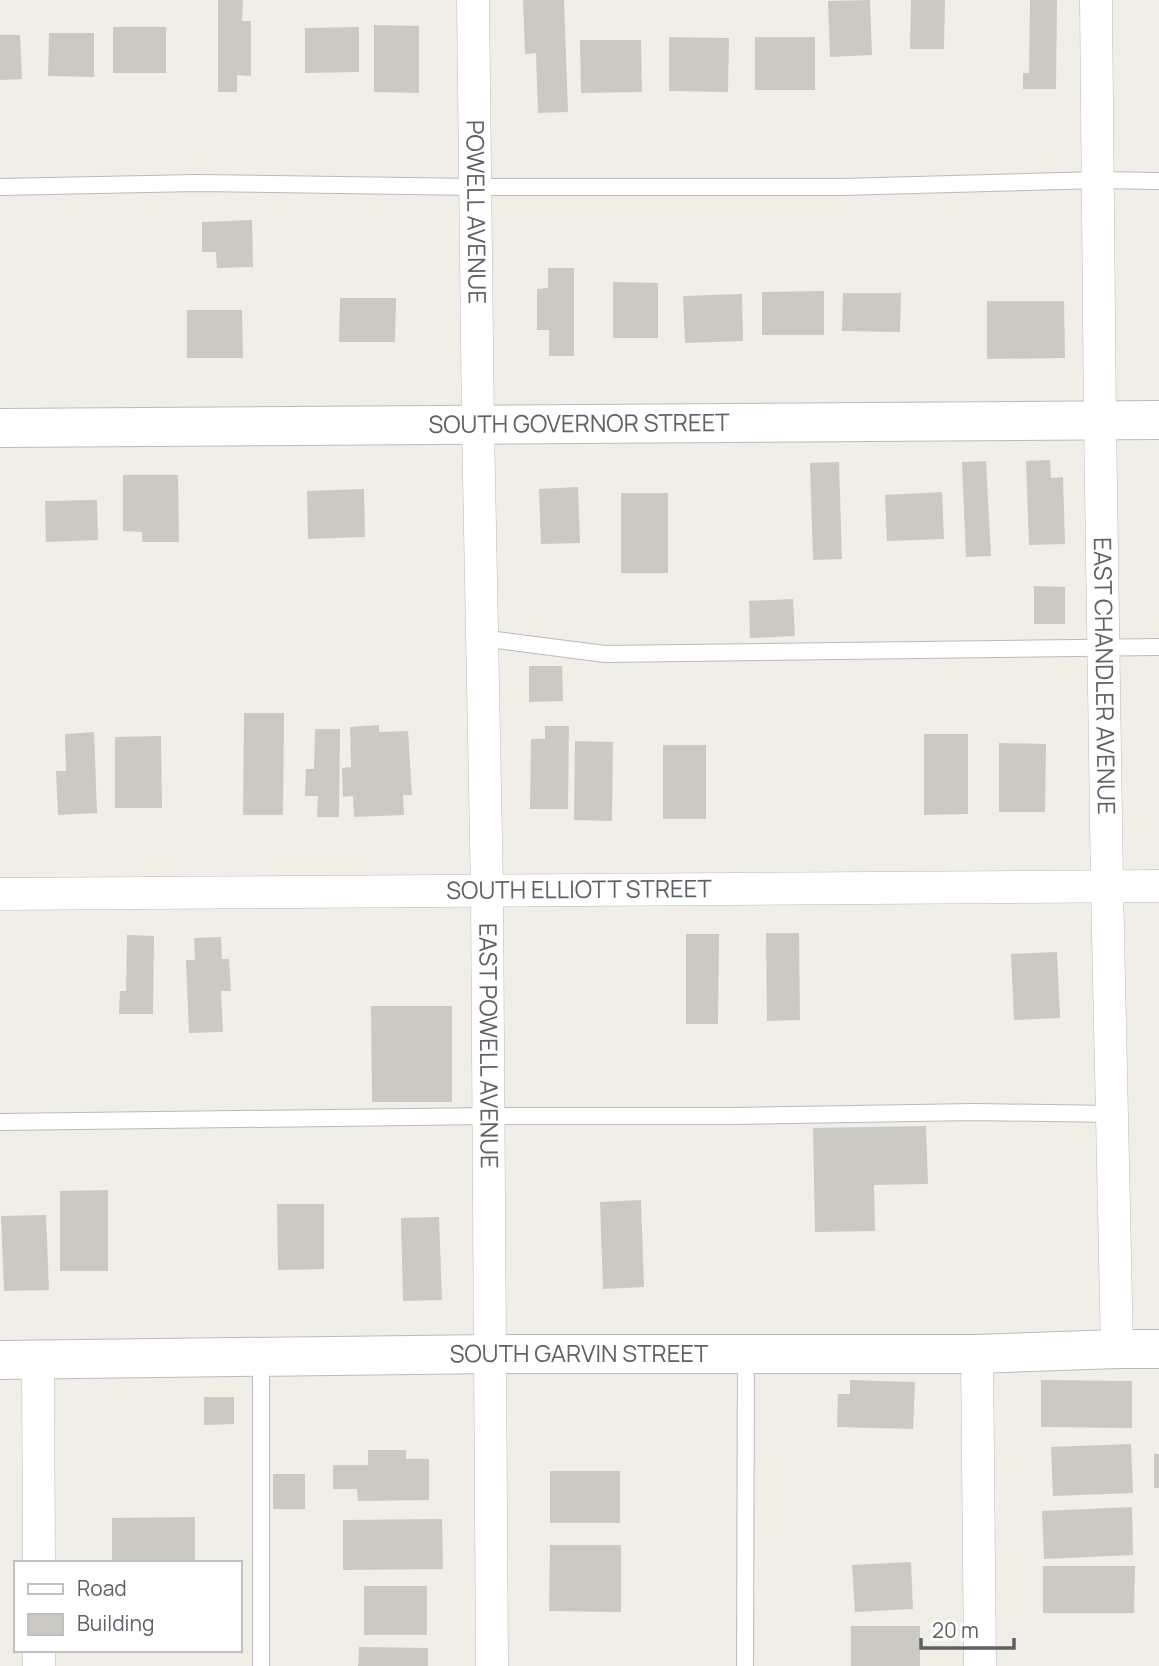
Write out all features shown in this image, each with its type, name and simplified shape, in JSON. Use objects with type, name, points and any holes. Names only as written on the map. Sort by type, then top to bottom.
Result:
[{"type":"street","name":"POWELL AVENUE","points":[[473,0],[478,425]]},
{"type":"street","name":"EAST CHANDLER AVENUE","points":[[1096,0],[1103,647],[1117,1349]]},
{"type":"street","name":"SOUTH GOVERNOR STREET","points":[[0,428],[1159,421]]},
{"type":"street","name":"EAST POWELL AVENUE","points":[[478,425],[487,891],[492,1666]]},
{"type":"street","name":"SOUTH ELLIOTT STREET","points":[[0,894],[1159,886]]},
{"type":"street","name":"SOUTH GARVIN STREET","points":[[0,1360],[491,1354],[977,1354],[1159,1349]]},
{"type":"street","points":[[977,1354],[980,1666]]},
{"type":"street","points":[[38,1361],[39,1561]]},
{"type":"lane","points":[[0,187],[196,183],[475,187],[841,187],[1098,180],[1159,181]]},
{"type":"lane","points":[[481,638],[605,654],[1159,647]]},
{"type":"lane","points":[[0,1122],[975,1112],[1112,1114]]},
{"type":"lane","points":[[745,1666],[746,1354]]},
{"type":"lane","points":[[261,1358],[261,1666]]},
{"type":"building","points":[[218,0],[243,0],[242,21],[251,21],[251,76],[237,75],[237,92],[218,92]]},
{"type":"building","points":[[523,0],[564,0],[568,112],[538,113],[536,53],[525,54]]},
{"type":"building","points":[[870,0],[872,55],[830,57],[828,1]]},
{"type":"building","points":[[911,0],[945,0],[944,49],[910,49]]},
{"type":"building","points":[[1030,0],[1057,0],[1056,89],[1023,89],[1023,73],[1029,73]]},
{"type":"building","points":[[374,25],[419,26],[419,93],[374,92]]},
{"type":"building","points":[[113,27],[166,27],[166,73],[113,73]]},
{"type":"building","points":[[359,27],[359,72],[305,73],[305,28]]},
{"type":"building","points":[[49,33],[94,33],[94,77],[48,76]]},
{"type":"building","points":[[0,35],[20,35],[22,79],[0,80]]},
{"type":"building","points":[[669,37],[729,38],[728,92],[669,91]]},
{"type":"building","points":[[755,37],[815,37],[815,90],[755,90]]},
{"type":"building","points":[[580,40],[641,40],[642,92],[581,93]]},
{"type":"building","points":[[252,220],[253,267],[217,268],[216,252],[202,252],[202,222]]},
{"type":"building","points":[[548,268],[574,268],[574,356],[549,356],[549,330],[537,330],[537,289],[548,288]]},
{"type":"building","points":[[613,282],[658,283],[658,338],[613,338]]},
{"type":"building","points":[[824,291],[824,335],[762,335],[762,292]]},
{"type":"building","points":[[843,293],[901,293],[900,332],[842,331]]},
{"type":"building","points":[[742,294],[743,341],[685,343],[683,296]]},
{"type":"building","points":[[340,298],[396,298],[395,342],[339,342]]},
{"type":"building","points":[[987,301],[1064,301],[1065,358],[987,359]]},
{"type":"building","points":[[187,310],[242,310],[243,358],[187,358]]},
{"type":"building","points":[[1050,460],[1051,478],[1063,477],[1065,544],[1029,545],[1026,461]]},
{"type":"building","points":[[986,461],[991,556],[966,557],[962,462]]},
{"type":"building","points":[[839,462],[842,559],[813,560],[810,463]]},
{"type":"building","points":[[123,475],[178,475],[179,542],[142,542],[142,532],[123,531]]},
{"type":"building","points":[[578,487],[580,543],[541,544],[539,489]]},
{"type":"building","points":[[364,489],[365,537],[308,539],[307,491]]},
{"type":"building","points":[[942,492],[944,539],[887,541],[885,495]]},
{"type":"building","points":[[621,493],[668,493],[668,573],[621,573]]},
{"type":"building","points":[[97,500],[98,540],[46,542],[45,501]]},
{"type":"building","points":[[1034,586],[1065,587],[1065,624],[1034,624]]},
{"type":"building","points":[[793,599],[795,636],[750,638],[749,601]]},
{"type":"building","points":[[529,666],[562,666],[563,701],[529,702]]},
{"type":"building","points":[[244,713],[284,713],[283,815],[243,815]]},
{"type":"building","points":[[379,725],[379,732],[408,731],[412,795],[403,795],[404,815],[354,817],[353,796],[343,797],[342,768],[351,767],[350,727]]},
{"type":"building","points":[[545,726],[569,726],[568,809],[530,809],[531,739],[545,739]]},
{"type":"building","points":[[315,729],[340,729],[339,817],[317,817],[318,796],[305,796],[306,769],[314,769]]},
{"type":"building","points":[[94,732],[97,813],[58,815],[56,771],[66,771],[65,734]]},
{"type":"building","points":[[924,734],[968,734],[968,814],[924,815]]},
{"type":"building","points":[[161,736],[162,808],[115,808],[115,737]]},
{"type":"building","points":[[575,741],[613,742],[612,821],[574,820]]},
{"type":"building","points":[[999,743],[1046,744],[1045,812],[999,812]]},
{"type":"building","points":[[663,745],[706,745],[706,819],[663,819]]},
{"type":"building","points":[[766,933],[799,933],[800,1020],[767,1021]]},
{"type":"building","points":[[686,934],[719,934],[718,1024],[686,1024]]},
{"type":"building","points":[[127,935],[154,936],[153,1014],[119,1014],[120,991],[126,991]]},
{"type":"building","points":[[221,937],[222,959],[229,959],[231,991],[221,991],[223,1032],[189,1033],[186,960],[195,960],[194,938]]},
{"type":"building","points":[[1057,952],[1060,1018],[1014,1020],[1011,954]]},
{"type":"building","points":[[371,1006],[452,1006],[452,1102],[372,1102]]},
{"type":"building","points":[[926,1126],[928,1184],[874,1185],[875,1231],[815,1232],[813,1128]]},
{"type":"building","points":[[108,1190],[108,1271],[60,1271],[60,1191]]},
{"type":"building","points":[[641,1200],[644,1287],[603,1289],[600,1202]]},
{"type":"building","points":[[277,1204],[324,1204],[324,1269],[278,1270]]},
{"type":"building","points":[[46,1215],[49,1290],[4,1291],[1,1216]]},
{"type":"building","points":[[439,1217],[442,1300],[403,1301],[401,1218]]},
{"type":"building","points":[[850,1380],[915,1382],[913,1429],[837,1427],[838,1394],[850,1394]]},
{"type":"building","points":[[1041,1380],[1132,1381],[1132,1428],[1041,1427]]},
{"type":"building","points":[[204,1397],[234,1397],[234,1424],[204,1425]]},
{"type":"building","points":[[1131,1444],[1133,1493],[1053,1496],[1051,1447]]},
{"type":"building","points":[[368,1450],[406,1450],[406,1459],[429,1459],[429,1500],[358,1501],[357,1489],[333,1489],[333,1465],[368,1465]]},
{"type":"building","points":[[1154,1454],[1159,1454],[1159,1488],[1154,1488]]},
{"type":"building","points":[[550,1471],[620,1471],[620,1523],[550,1523]]},
{"type":"building","points":[[273,1474],[305,1474],[305,1509],[273,1509]]},
{"type":"building","points":[[1132,1507],[1133,1555],[1044,1559],[1042,1511]]},
{"type":"building","points":[[195,1517],[195,1561],[112,1561],[112,1518]]},
{"type":"building","points":[[442,1519],[443,1569],[343,1570],[343,1520]]},
{"type":"building","points":[[550,1545],[621,1545],[621,1612],[549,1611]]},
{"type":"building","points":[[911,1562],[913,1609],[855,1612],[852,1565]]},
{"type":"building","points":[[1043,1566],[1135,1566],[1134,1613],[1043,1613]]},
{"type":"building","points":[[364,1586],[427,1586],[427,1635],[364,1635]]},
{"type":"building","points":[[851,1626],[920,1626],[920,1666],[851,1666]]},
{"type":"building","points":[[359,1647],[428,1648],[428,1666],[358,1666]]}]
